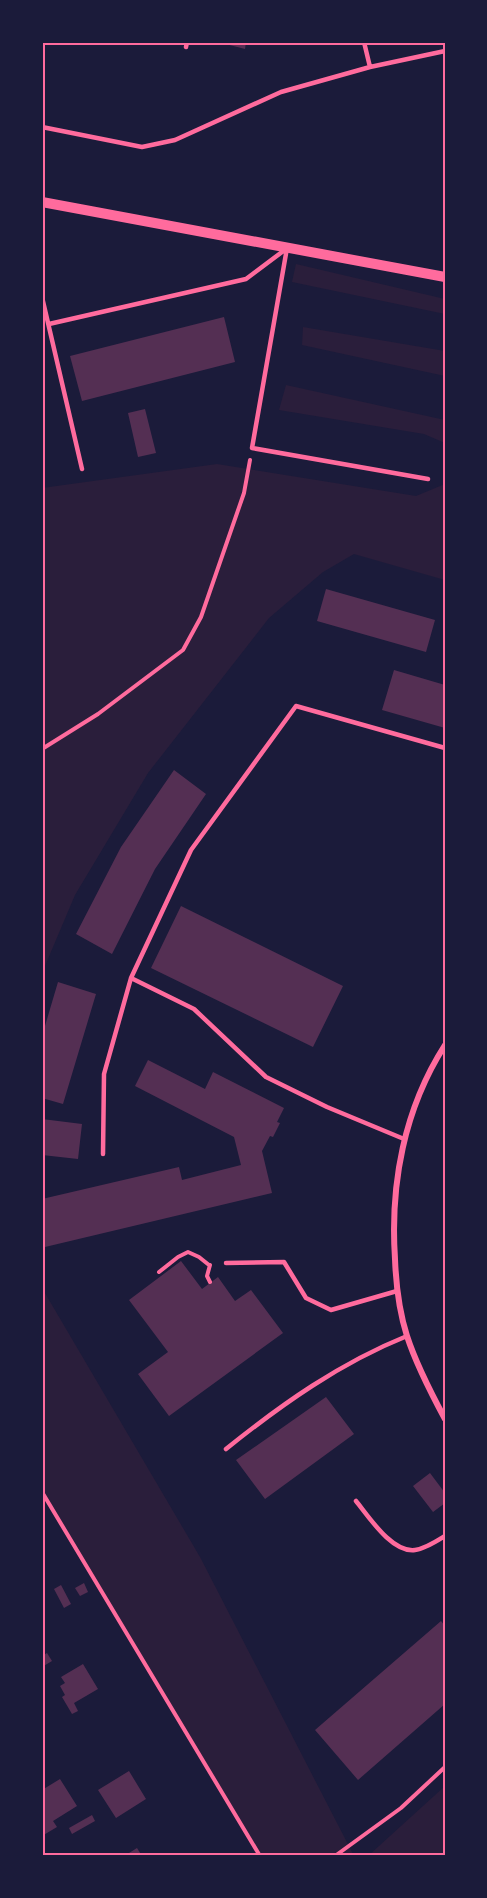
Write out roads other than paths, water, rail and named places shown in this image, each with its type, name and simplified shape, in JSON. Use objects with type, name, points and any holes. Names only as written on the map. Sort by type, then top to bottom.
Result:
[{"type":"street","points":[[42,202],[445,277]]},
{"type":"street","points":[[445,1045],[413,1108],[396,1177],[393,1223],[397,1291],[407,1336],[445,1419]]},
{"type":"lane","points":[[364,42],[370,67]]},
{"type":"lane","points":[[42,127],[142,147],[175,140],[281,92],[370,67],[445,51]]},
{"type":"lane","points":[[49,324],[246,279],[288,248]]},
{"type":"lane","points":[[288,248],[252,448],[428,479]]},
{"type":"lane","points":[[42,297],[82,470]]},
{"type":"lane","points":[[103,1154],[104,1074],[131,978],[191,850],[296,706],[445,748]]},
{"type":"lane","points":[[131,978],[194,1010],[266,1077],[327,1107],[404,1139]]},
{"type":"lane","points":[[226,1263],[284,1262],[306,1298],[331,1310],[397,1291]]},
{"type":"lane","points":[[226,1449],[296,1396],[339,1368],[407,1336]]},
{"type":"lane","points":[[356,1501],[385,1536],[400,1548],[415,1550],[445,1536]]}]
